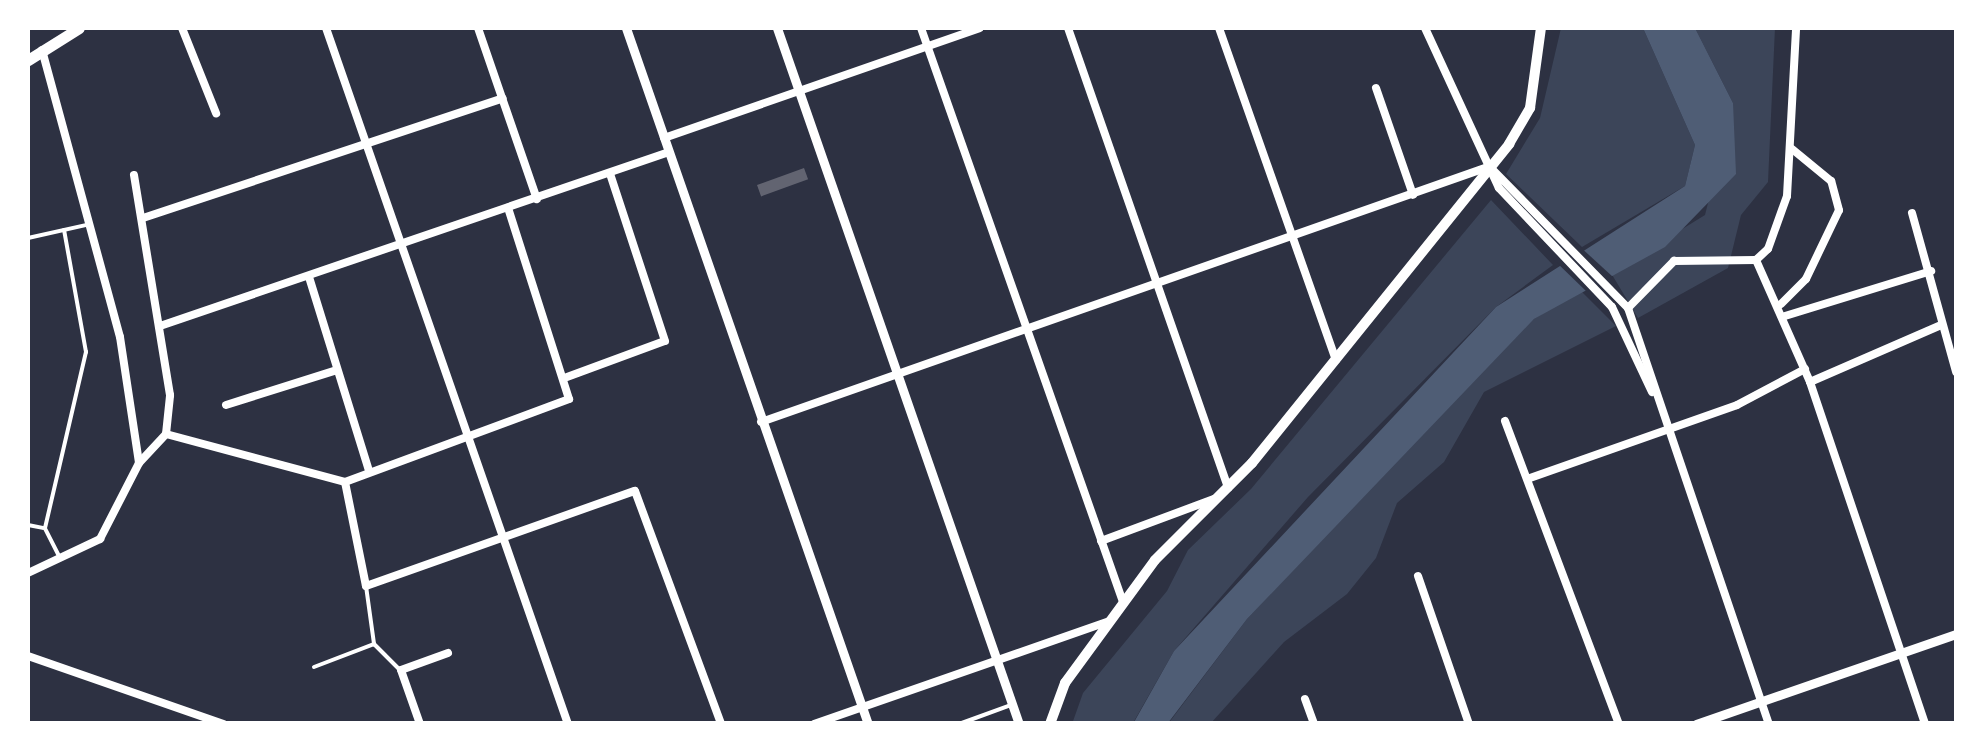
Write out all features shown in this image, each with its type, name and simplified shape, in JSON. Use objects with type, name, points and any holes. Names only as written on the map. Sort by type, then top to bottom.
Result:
[{"type":"main road","points":[[28,60],[79,28]]},
{"type":"main road","points":[[1050,724],[1123,602],[1214,498],[1228,488],[1336,360],[1530,108],[1541,28]]},
{"type":"street","points":[[182,28],[216,113]]},
{"type":"street","points":[[326,28],[465,438],[568,724]]},
{"type":"street","points":[[478,28],[537,198]]},
{"type":"street","points":[[626,28],[868,724]]},
{"type":"street","points":[[777,28],[1019,724]]},
{"type":"street","points":[[921,28],[1123,602]]},
{"type":"street","points":[[664,138],[979,28]]},
{"type":"street","points":[[1068,28],[1161,285],[1228,488]]},
{"type":"street","points":[[1219,28],[1336,360]]},
{"type":"street","points":[[1425,28],[1489,166],[1548,247],[1601,296],[1656,398]]},
{"type":"street","points":[[1756,260],[1777,232],[1792,149],[1796,28]]},
{"type":"street","points":[[42,50],[93,224],[139,463]]},
{"type":"street","points":[[1376,88],[1413,195]]},
{"type":"street","points":[[144,218],[504,98]]},
{"type":"street","points":[[1781,304],[1806,279],[1839,210],[1831,182],[1792,149]]},
{"type":"street","points":[[160,326],[669,152]]},
{"type":"street","points":[[761,422],[1292,240],[1489,166]]},
{"type":"street","points":[[1489,166],[1612,285],[1628,308],[1769,724]]},
{"type":"street","points":[[567,377],[665,341],[610,174]]},
{"type":"street","points":[[28,573],[100,539],[139,463],[166,434],[160,326],[134,175]]},
{"type":"street","points":[[166,434],[345,482],[566,401],[567,377],[508,208]]},
{"type":"street","points":[[1912,213],[1932,271],[1942,330],[1956,372]]},
{"type":"street","points":[[1628,308],[1674,262],[1756,260]]},
{"type":"street","points":[[1756,260],[1781,304],[1810,382],[1924,724]]},
{"type":"street","points":[[1785,316],[1932,271]]},
{"type":"street","points":[[309,277],[369,471]]},
{"type":"street","points":[[1810,382],[1942,330],[1956,329]]},
{"type":"street","points":[[1530,478],[1667,428],[1805,369]]},
{"type":"street","points":[[226,405],[337,370]]},
{"type":"street","points":[[1505,421],[1530,478],[1619,724]]},
{"type":"street","points":[[345,482],[366,586],[630,489],[641,497],[720,724]]},
{"type":"street","points":[[1102,541],[1214,498]]},
{"type":"street","points":[[1418,576],[1469,724]]},
{"type":"street","points":[[814,724],[1110,621]]},
{"type":"street","points":[[1696,724],[1956,634]]},
{"type":"street","points":[[420,724],[402,670],[448,653]]},
{"type":"street","points":[[28,656],[223,724]]},
{"type":"street","points":[[1305,698],[1314,724]]},
{"type":"lane","points":[[28,238],[93,224]]},
{"type":"lane","points":[[60,558],[45,528],[86,352],[64,230]]},
{"type":"lane","points":[[28,525],[45,528]]},
{"type":"lane","points":[[366,586],[374,644],[402,670]]},
{"type":"lane","points":[[314,667],[374,644]]},
{"type":"lane","points":[[959,724],[1012,704]]},
{"type":"shaded area","points":[[1561,28],[1643,28],[1695,145],[1685,186],[1582,247],[1506,174],[1540,118]]},
{"type":"shaded area","points":[[1643,28],[1695,28],[1733,103],[1736,174],[1665,247],[1534,319],[1247,619],[1168,723],[1133,724],[1174,651],[1496,307],[1685,186],[1695,145]]},
{"type":"shaded area","points":[[1695,28],[1775,28],[1768,182],[1741,215],[1728,268],[1638,318],[1611,273],[1705,215],[1733,103]]},
{"type":"shaded area","points":[[1491,200],[1553,265],[1496,307],[1308,497],[1174,651],[1133,723],[1072,724],[1083,693],[1167,591],[1188,550],[1251,489]]},
{"type":"shaded area","points":[[1580,290],[1616,326],[1484,392],[1444,462],[1397,503],[1376,558],[1347,594],[1284,642],[1211,723],[1168,724],[1247,619],[1450,400],[1534,319]]},
{"type":"pier","points":[[1577,244],[1613,277],[1587,292],[1553,259]]},
{"type":"building","points":[[804,168],[808,179],[761,196],[757,185]]}]
